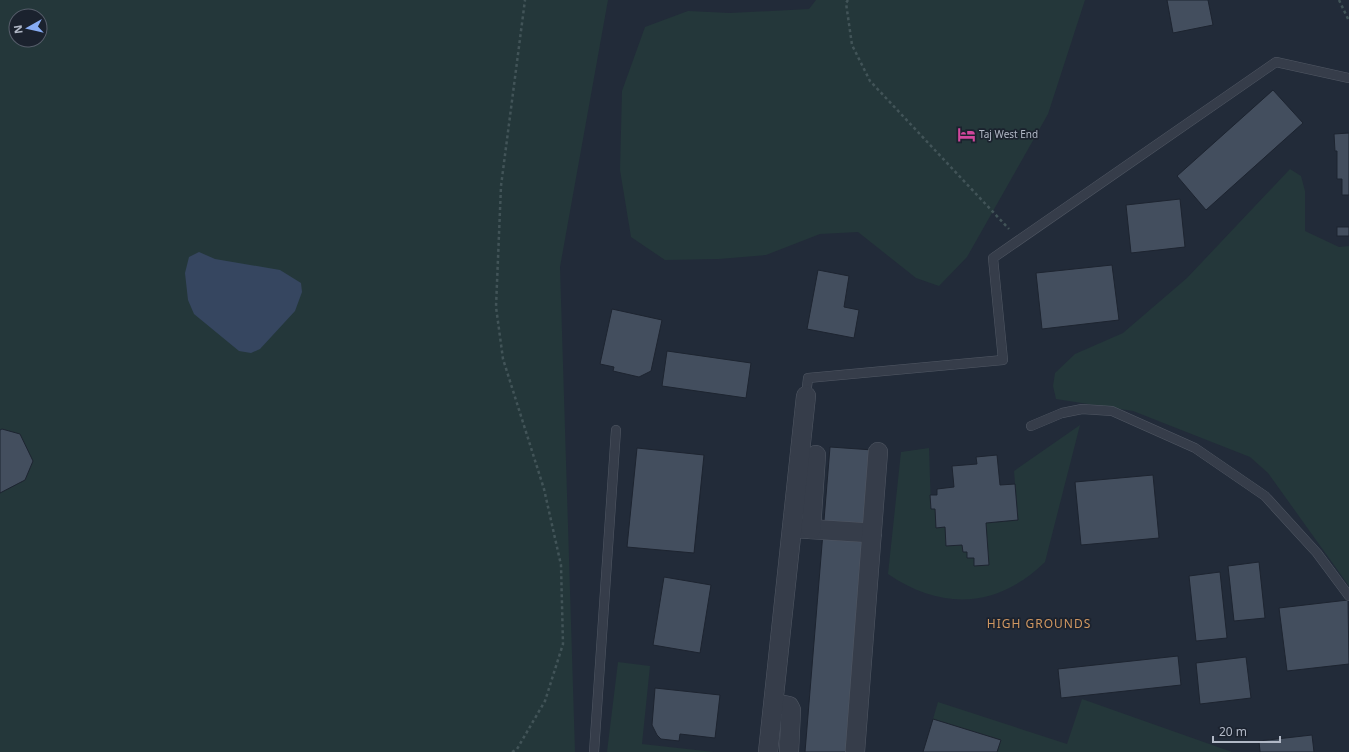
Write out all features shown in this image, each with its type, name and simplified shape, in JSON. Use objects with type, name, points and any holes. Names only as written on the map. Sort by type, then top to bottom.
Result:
[{"type":"street","points":[[802,528],[806,396]]},
{"type":"street","points":[[855,752],[878,452]]},
{"type":"street","points":[[768,752],[774,703],[802,528],[816,455]]},
{"type":"street","points":[[802,528],[872,533]]},
{"type":"street","points":[[774,703],[788,706],[791,710],[789,752]]},
{"type":"lane","points":[[806,396],[808,378],[1003,360],[993,258],[1276,62],[1349,78]]},
{"type":"lane","points":[[1031,426],[1062,413],[1082,409],[1112,411],[1195,448],[1265,496],[1317,553],[1349,596]]},
{"type":"lane","points":[[594,752],[616,430]]},
{"type":"path","points":[[512,752],[516,749],[545,701],[563,644],[561,565],[544,489],[503,359],[496,307],[501,186],[525,0]]},
{"type":"path","points":[[848,0],[846,3],[852,45],[870,81],[1019,240]]},
{"type":"path","points":[[1339,0],[1349,21]]},
{"type":"shaded area","points":[[0,0],[608,0],[560,267],[575,752],[0,752]]},
{"type":"shaded area","points":[[816,0],[1085,0],[1048,114],[967,257],[939,286],[916,278],[858,232],[820,234],[766,255],[719,259],[665,260],[631,237],[620,170],[622,91],[645,27],[688,11],[730,13],[809,9]]},
{"type":"shaded area","points":[[1290,169],[1301,176],[1305,191],[1305,231],[1339,247],[1349,246],[1349,586],[1268,473],[1250,457],[1133,411],[1056,399],[1053,386],[1055,373],[1075,354],[1123,333],[1187,278]]},
{"type":"shaded area","points":[[1080,425],[1045,562],[1027,577],[1008,588],[989,596],[969,599],[949,599],[929,594],[908,586],[888,574],[901,452],[929,448],[931,509],[935,509],[936,528],[945,527],[947,546],[962,545],[963,552],[967,552],[967,558],[974,558],[974,565],[986,523],[1018,520],[1014,471]]},
{"type":"shaded area","points":[[618,662],[650,666],[642,744],[714,752],[607,752]]},
{"type":"shaded area","points":[[1082,699],[1232,752],[997,752],[1001,740],[933,719],[938,702],[1067,744]]},
{"type":"water","points":[[199,252],[215,259],[280,270],[301,283],[302,292],[295,311],[260,349],[251,353],[239,351],[194,314],[188,300],[185,273],[189,257]]},
{"type":"building","points":[[1167,0],[1208,0],[1213,25],[1173,33]]},
{"type":"building","points":[[1273,90],[1303,123],[1206,210],[1177,176]]},
{"type":"building","points":[[1349,133],[1349,195],[1342,195],[1342,179],[1337,179],[1337,151],[1335,151],[1334,134]]},
{"type":"building","points":[[1180,199],[1185,247],[1131,253],[1126,205]]},
{"type":"building","points":[[1337,227],[1349,227],[1349,236],[1337,236]]},
{"type":"building","points":[[1112,265],[1119,320],[1042,329],[1036,273]]},
{"type":"building","points":[[818,270],[849,276],[844,307],[859,310],[854,338],[807,329]]},
{"type":"building","points":[[612,309],[662,320],[651,371],[639,377],[613,371],[614,367],[600,364]]},
{"type":"building","points":[[667,351],[751,363],[746,398],[662,386]]},
{"type":"building","points":[[2,429],[20,434],[33,461],[25,480],[0,493],[0,430]]},
{"type":"building","points":[[830,447],[873,450],[849,752],[805,752]]},
{"type":"building","points":[[637,448],[704,455],[694,553],[627,547]]},
{"type":"building","points":[[997,455],[1000,485],[1015,484],[1018,520],[986,523],[989,565],[974,566],[974,558],[967,558],[967,552],[963,552],[962,545],[946,546],[945,527],[936,528],[935,509],[931,509],[930,495],[937,495],[937,489],[954,487],[952,466],[977,464],[976,457]]},
{"type":"building","points":[[1153,475],[1159,538],[1081,545],[1075,482]]},
{"type":"building","points":[[1259,562],[1265,618],[1234,621],[1228,566]]},
{"type":"building","points":[[1220,572],[1227,638],[1196,641],[1189,576]]},
{"type":"building","points":[[664,577],[711,585],[700,653],[653,645]]},
{"type":"building","points":[[1348,600],[1349,664],[1287,671],[1279,608]]},
{"type":"building","points":[[1178,656],[1181,685],[1061,698],[1058,669]]},
{"type":"building","points":[[1246,657],[1251,698],[1200,704],[1196,663]]},
{"type":"building","points":[[655,688],[720,695],[715,738],[680,734],[679,741],[661,739],[657,735],[652,725]]},
{"type":"building","points":[[933,719],[1001,740],[997,752],[923,752]]},
{"type":"building","points":[[1312,735],[1314,752],[1260,752],[1259,741]]},
{"type":"place","name":"Taj West End","points":[[966,134]]},
{"type":"district","name":"HIGH GROUNDS","points":[[1039,623]]}]
